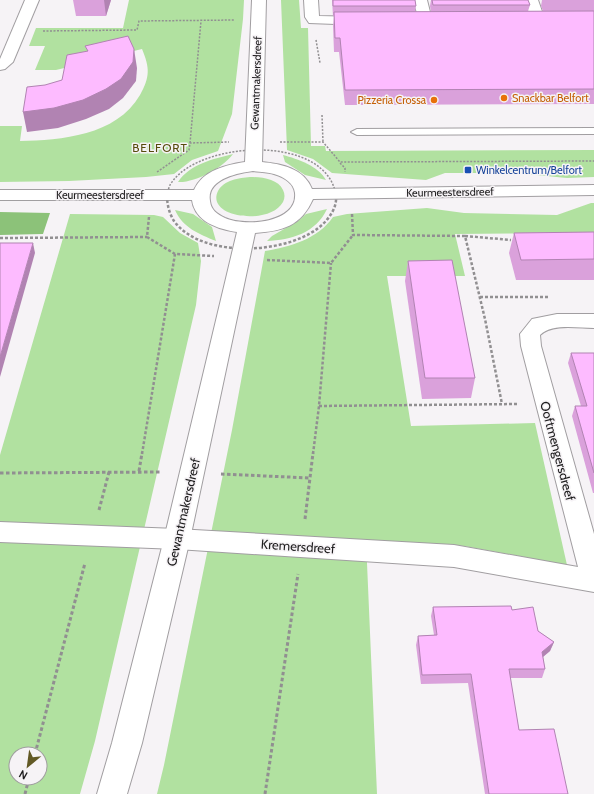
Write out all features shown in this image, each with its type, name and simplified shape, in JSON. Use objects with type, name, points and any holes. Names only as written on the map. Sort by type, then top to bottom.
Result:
[{"type":"street","points":[[0,66],[6,62],[32,0]]},
{"type":"street","name":"Gewantmakersdreef","points":[[253,166],[259,0]]},
{"type":"street","points":[[311,0],[312,17],[314,20],[372,20]]},
{"type":"street","points":[[420,0],[425,20]]},
{"type":"street","points":[[531,0],[538,20]]},
{"type":"street","points":[[410,20],[440,20]]},
{"type":"street","points":[[523,20],[554,20]]},
{"type":"street","points":[[253,166],[273,168],[290,174],[299,181],[306,194],[305,201],[293,216],[272,225],[247,228],[230,225],[210,216],[200,203],[200,194],[207,181],[218,174],[237,167],[253,166]]},
{"type":"street","name":"Keurmeestersdreef","points":[[306,194],[594,190]]},
{"type":"street","name":"Keurmeestersdreef","points":[[0,195],[200,194]]},
{"type":"street","name":"Gewantmakersdreef","points":[[112,794],[127,743],[177,538],[247,228]]},
{"type":"street","name":"Ooftmengersdreef","points":[[594,321],[557,321],[539,324],[530,334],[530,340],[546,404],[594,580]]},
{"type":"street","name":"Kremersdreef","points":[[0,532],[177,538],[454,556],[594,580]]},
{"type":"lane","points":[[357,132],[594,131]]},
{"type":"path","points":[[20,31],[137,30],[139,21],[238,20],[238,26],[258,26]]},
{"type":"path","points":[[314,20],[320,64]]},
{"type":"path","points":[[190,143],[201,21]]},
{"type":"path","points":[[322,115],[323,142]]},
{"type":"path","points":[[340,162],[345,168],[352,216],[353,235],[465,236],[511,240]]},
{"type":"path","points":[[465,236],[480,297],[502,404]]},
{"type":"path","points":[[0,238],[147,237]]},
{"type":"path","points":[[139,471],[175,254]]},
{"type":"path","points":[[265,794],[302,546],[319,406],[331,263]]},
{"type":"path","points":[[480,297],[548,297]]},
{"type":"path","points":[[319,406],[546,404]]},
{"type":"path","points":[[0,473],[139,471],[310,478]]},
{"type":"path","points":[[37,746],[110,472]]},
{"type":"green space","points":[[129,0],[244,0],[232,114],[218,151],[192,160],[174,174],[69,181],[0,182],[0,126],[22,126],[20,141],[70,137],[102,127],[117,119],[130,109],[140,95],[146,83],[148,72],[148,67],[142,49],[56,70],[35,70],[45,46],[29,46],[36,28],[123,28]]},
{"type":"green space","points":[[281,0],[299,0],[301,28],[308,28],[311,146],[325,146],[326,151],[594,150],[594,177],[567,178],[514,173],[445,173],[426,180],[332,173],[313,159],[287,150]]},
{"type":"green space","points":[[233,154],[223,164],[208,174],[185,182],[178,182],[189,171],[202,163]]},
{"type":"green space","points":[[283,155],[313,167],[326,180],[305,175],[285,162]]},
{"type":"green space","points":[[250,177],[264,178],[274,181],[281,186],[284,193],[284,198],[283,202],[276,210],[266,214],[241,216],[229,213],[221,207],[217,200],[218,191],[221,187],[232,180]]},
{"type":"green space","points":[[594,203],[594,233],[455,234],[465,276],[387,276],[411,426],[535,423],[567,565],[464,546],[366,540],[377,794],[157,794],[232,430],[265,251],[303,241],[320,231],[333,217],[347,214],[427,208],[464,213],[557,215]]},
{"type":"green space","points":[[327,209],[316,224],[302,234],[285,239],[267,241],[272,236],[298,221],[306,214]]},
{"type":"green space","points":[[175,210],[193,214],[212,227],[216,241],[192,230],[182,221]]},
{"type":"green space","points":[[0,212],[50,213],[43,234],[0,235]]},
{"type":"green space","points":[[70,214],[154,215],[163,217],[180,233],[198,243],[201,261],[196,305],[95,741],[80,794],[0,794],[0,455]]},
{"type":"building","points":[[333,0],[415,0],[416,6],[333,6]]},
{"type":"building","points":[[432,0],[528,0],[530,5],[433,5]]},
{"type":"building","points":[[594,11],[594,89],[345,90],[340,38],[335,38],[334,12]]},
{"type":"building","points":[[128,36],[134,49],[133,62],[121,79],[106,89],[83,100],[54,108],[23,112],[27,87],[45,85],[62,80],[67,55],[88,51],[85,46]]},
{"type":"building","points":[[594,232],[594,259],[521,260],[514,233]]},
{"type":"building","points":[[0,243],[33,243],[0,357]]},
{"type":"building","points":[[452,260],[475,378],[425,378],[408,261]]},
{"type":"building","points":[[571,353],[594,353],[594,473],[575,406],[587,406]]},
{"type":"building","points":[[511,606],[512,610],[533,607],[538,631],[554,642],[542,652],[545,669],[509,669],[519,730],[554,729],[568,794],[489,794],[471,674],[422,675],[418,636],[437,635],[433,607]]},
{"type":"place","name":"Snackbar Belfort","points":[[504,98]]},
{"type":"place","name":"Pizzeria Crossa","points":[[434,100]]},
{"type":"place","name":"Winkelcentrum/Belfort","points":[[468,170]]},
{"type":"district","name":"BELFORT","points":[[160,147]]}]
